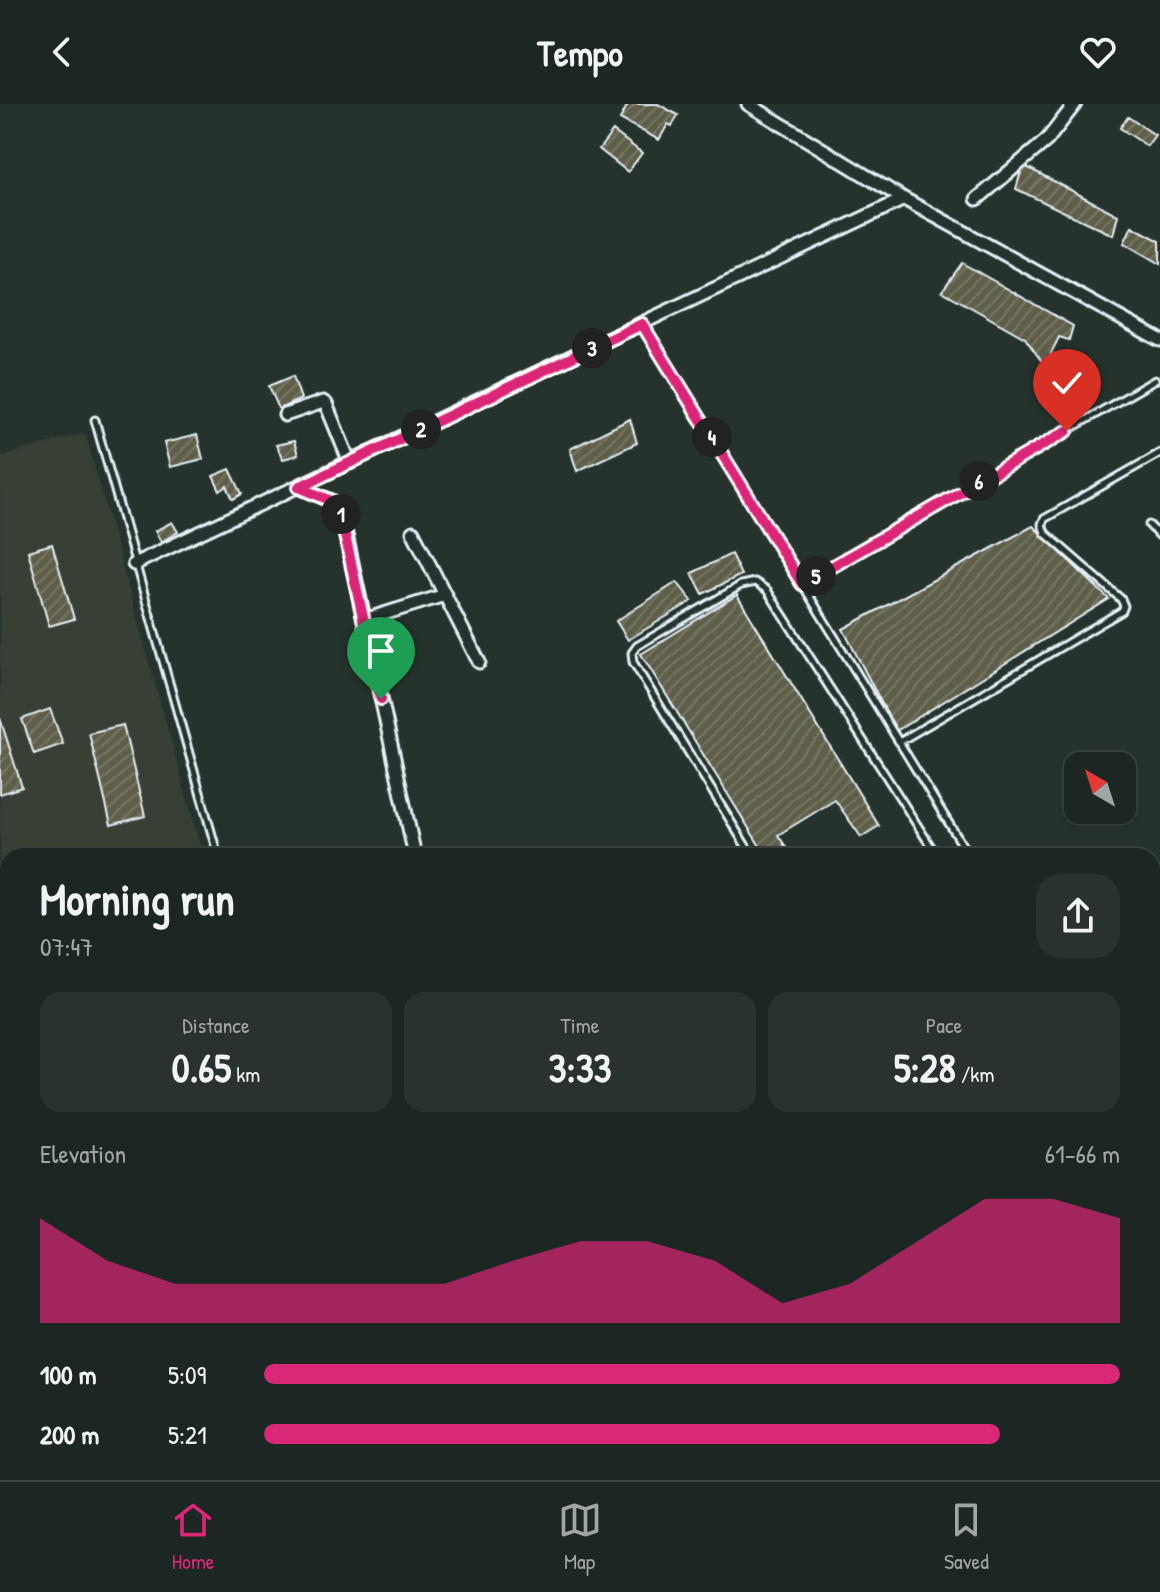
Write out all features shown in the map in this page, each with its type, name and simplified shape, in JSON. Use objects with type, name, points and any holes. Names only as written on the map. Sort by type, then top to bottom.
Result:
[{"type":"street","points":[[748,104],[904,199],[1160,340]]},
{"type":"street","points":[[977,199],[1047,140],[1075,104]]},
{"type":"street","points":[[134,564],[904,199]]},
{"type":"street","points":[[285,415],[323,402],[326,404],[350,463]]},
{"type":"street","points":[[299,487],[334,502],[339,508],[413,848]]},
{"type":"street","points":[[413,532],[479,662]]},
{"type":"street","points":[[364,620],[445,595]]},
{"type":"lane","points":[[642,324],[964,848]]},
{"type":"lane","points":[[802,584],[1155,380]]},
{"type":"lane","points":[[95,420],[216,848]]},
{"type":"lane","points":[[899,742],[1122,611],[1124,606],[1121,599],[1045,533],[1042,524],[1047,518],[1160,453]]},
{"type":"lane","points":[[1149,525],[1160,536]]},
{"type":"lane","points":[[747,848],[633,662],[632,653],[637,646],[741,585],[755,582],[767,590],[932,848]]},
{"type":"shaded area","points":[[85,433],[201,848],[0,848],[0,457]]},
{"type":"building","points":[[628,104],[658,104],[678,115],[672,126],[668,124],[659,140],[620,119]]},
{"type":"building","points":[[1128,117],[1155,135],[1147,146],[1120,128]]},
{"type":"building","points":[[613,131],[642,153],[628,172],[599,149]]},
{"type":"building","points":[[1023,165],[1118,215],[1113,235],[1016,189]]},
{"type":"building","points":[[1132,226],[1160,241],[1160,264],[1124,243]]},
{"type":"building","points":[[962,263],[1073,326],[1069,340],[1059,337],[1045,366],[1025,338],[942,291]]},
{"type":"building","points":[[293,376],[301,399],[279,409],[269,386]]},
{"type":"building","points":[[630,419],[637,443],[577,471],[570,449]]},
{"type":"building","points":[[197,435],[203,459],[170,467],[164,443]]},
{"type":"building","points":[[294,441],[298,455],[283,459],[276,445]]},
{"type":"building","points":[[230,469],[242,494],[233,499],[227,486],[220,491],[213,476]]},
{"type":"building","points":[[172,522],[178,532],[161,542],[155,531]]},
{"type":"building","points":[[1033,526],[1109,599],[896,731],[843,629]]},
{"type":"building","points":[[52,544],[74,619],[49,626],[28,551]]},
{"type":"building","points":[[731,554],[741,575],[703,594],[692,573]]},
{"type":"building","points":[[677,582],[692,601],[628,640],[616,621]]},
{"type":"building","points":[[737,595],[879,826],[861,837],[835,800],[778,835],[787,848],[761,848],[641,654]]},
{"type":"building","points":[[50,709],[63,744],[34,754],[22,719]]},
{"type":"building","points":[[0,718],[22,787],[0,794]]},
{"type":"building","points":[[123,725],[145,816],[111,825],[89,733]]},
{"type":"route","points":[[381,699],[339,508],[334,502],[299,487],[642,324],[802,584],[1067,431]]}]
